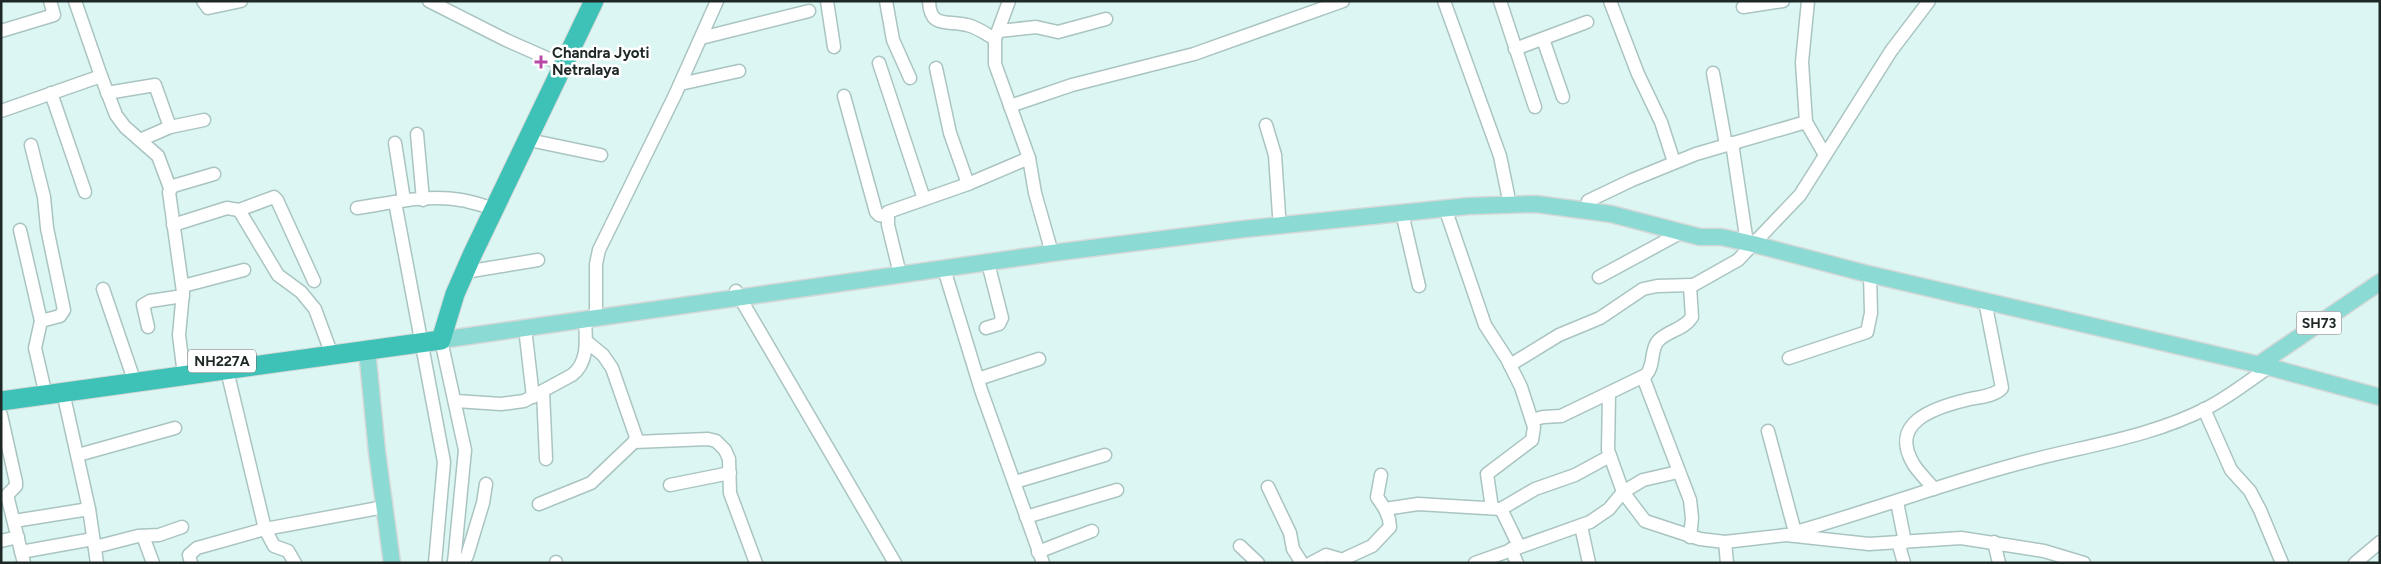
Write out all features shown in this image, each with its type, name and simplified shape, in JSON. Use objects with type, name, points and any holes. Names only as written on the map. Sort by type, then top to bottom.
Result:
[{"type":"highway","points":[[442,336],[455,294],[565,66],[594,1]]},
{"type":"highway","name":"NH227A","points":[[1,401],[329,347],[442,336]]},
{"type":"highway","name":"NH227A","points":[[1,392],[183,367],[226,365],[367,350],[419,339]]},
{"type":"main road","points":[[442,336],[738,294],[988,263],[1051,248],[1279,215],[1456,197],[1557,196],[1684,222],[1706,228],[1721,237]]},
{"type":"main road","points":[[738,294],[898,266],[1051,248],[1445,208],[1510,204],[1564,207],[1611,214],[1700,237],[1721,237],[2263,366],[2379,396]]},
{"type":"main road","name":"SH73","points":[[2263,366],[2380,282]]},
{"type":"main road","points":[[442,336],[525,328],[591,315]]},
{"type":"main road","points":[[367,350],[392,563]]},
{"type":"street","points":[[1,32],[54,15],[50,1]]},
{"type":"street","points":[[75,1],[107,93],[121,122],[158,156],[170,188],[173,225],[183,291],[179,335],[183,367]]},
{"type":"street","points":[[204,1],[208,8],[241,1]]},
{"type":"street","points":[[429,1],[506,40],[565,66]]},
{"type":"street","points":[[456,401],[501,404],[524,402],[579,370],[591,315],[599,250],[680,84],[716,1]]},
{"type":"street","points":[[827,1],[834,47]]},
{"type":"street","points":[[886,1],[893,40],[910,78]]},
{"type":"street","points":[[929,1],[930,13],[933,18],[944,23],[966,24],[997,35],[1036,27],[1058,32],[1106,19]]},
{"type":"street","points":[[1009,1],[997,35],[996,64],[1030,158],[1035,193],[1051,248]]},
{"type":"street","points":[[1010,106],[1072,85],[1194,54],[1343,1]]},
{"type":"street","points":[[1444,1],[1500,156],[1508,195]]},
{"type":"street","points":[[1500,1],[1535,106]]},
{"type":"street","points":[[1610,1],[1638,74],[1661,122],[1674,162]]},
{"type":"street","points":[[1744,7],[1783,1]]},
{"type":"street","points":[[1808,1],[1802,62],[1806,122],[1826,155]]},
{"type":"street","points":[[1510,365],[1558,335],[1600,318],[1643,289],[1657,286],[1692,285],[1730,266],[1800,195],[1892,51],[1929,1]]},
{"type":"street","points":[[701,38],[809,11]]},
{"type":"street","points":[[1515,49],[1588,22]]},
{"type":"street","points":[[1543,39],[1563,97]]},
{"type":"street","points":[[879,63],[924,199]]},
{"type":"street","points":[[936,68],[950,133],[968,184]]},
{"type":"street","points":[[680,84],[740,71]]},
{"type":"street","points":[[1712,74],[1750,244]]},
{"type":"street","points":[[1,111],[101,76]]},
{"type":"street","points":[[107,93],[155,85],[170,128]]},
{"type":"street","points":[[51,93],[84,192]]},
{"type":"street","points":[[844,96],[876,212],[879,215],[886,216]]},
{"type":"street","points":[[140,140],[170,128],[204,120]]},
{"type":"street","points":[[1588,201],[1674,162],[1806,122]]},
{"type":"street","points":[[1266,124],[1275,156],[1279,215]]},
{"type":"street","points":[[417,134],[424,200]]},
{"type":"street","points":[[529,140],[601,155]]},
{"type":"street","points":[[394,143],[419,339],[444,462],[435,563]]},
{"type":"street","points":[[31,145],[44,197],[46,225],[64,310],[60,316],[41,321]]},
{"type":"street","points":[[886,216],[891,210],[968,184],[1030,158]]},
{"type":"street","points":[[170,188],[214,174]]},
{"type":"street","points":[[173,225],[227,208],[239,210],[271,197],[277,200],[314,281]]},
{"type":"street","points":[[357,208],[400,201],[461,200],[495,209]]},
{"type":"street","points":[[1445,208],[1485,324],[1510,365],[1532,420],[1534,433],[1532,440],[1487,474],[1497,508],[1515,548],[1516,563]]},
{"type":"street","points":[[239,210],[278,275],[301,292],[315,309],[329,347]]},
{"type":"street","points":[[1402,213],[1419,286]]},
{"type":"street","points":[[886,216],[898,266]]},
{"type":"street","points":[[20,230],[41,321],[35,348],[44,387]]},
{"type":"street","points":[[1599,277],[1682,232]]},
{"type":"street","points":[[465,272],[538,260]]},
{"type":"street","points":[[986,328],[999,324],[1002,318],[988,263]]},
{"type":"street","points":[[944,269],[978,378],[1040,557],[1092,531]]},
{"type":"street","points":[[148,327],[144,305],[150,301],[244,270]]},
{"type":"street","points":[[1789,358],[1867,332],[1871,313],[1870,274]]},
{"type":"street","points":[[1532,420],[1561,416],[1643,377],[1651,369],[1655,347],[1660,339],[1686,325],[1692,318],[1689,290],[1692,285]]},
{"type":"street","points":[[103,289],[132,374]]},
{"type":"street","points":[[738,294],[895,563]]},
{"type":"street","points":[[1934,489],[1912,460],[1907,433],[1910,425],[1940,407],[1993,394],[2002,388],[1986,301]]},
{"type":"street","points":[[525,328],[538,394],[546,459]]},
{"type":"street","points":[[442,336],[465,450],[454,562],[463,561],[466,556],[483,503],[486,484]]},
{"type":"street","points":[[539,504],[592,483],[634,442],[635,434],[612,368],[603,355],[586,341]]},
{"type":"street","points":[[978,378],[1039,360]]},
{"type":"street","points":[[226,365],[264,529],[274,546],[288,551],[295,563]]},
{"type":"street","points":[[1608,395],[1607,444],[1610,456],[1623,492],[1645,520],[1690,538],[1725,542],[1791,533],[1897,502],[2015,464],[2147,431],[2204,409],[2263,366]]},
{"type":"street","points":[[1643,377],[1692,509],[1690,538]]},
{"type":"street","points":[[63,392],[89,509],[97,563]]},
{"type":"street","points":[[2204,409],[2230,470],[2250,491],[2282,563]]},
{"type":"street","points":[[1,415],[16,482],[16,486],[8,494],[22,557],[94,543],[159,535],[182,527]]},
{"type":"street","points":[[78,455],[175,428]]},
{"type":"street","points":[[1768,431],[1791,533]]},
{"type":"street","points":[[634,442],[713,439],[725,450],[733,501],[756,563]]},
{"type":"street","points":[[1015,482],[1105,455]]},
{"type":"street","points":[[1385,509],[1418,504],[1497,508],[1535,489],[1574,475],[1610,456]]},
{"type":"street","points":[[1475,563],[1581,526],[1600,517],[1616,502],[1623,492],[1643,480],[1678,472]]},
{"type":"street","points":[[670,485],[730,473]]},
{"type":"street","points":[[1311,563],[1326,555],[1343,560],[1372,546],[1390,527],[1385,509],[1377,497],[1380,475]]},
{"type":"street","points":[[1268,487],[1290,533],[1293,549],[1302,563]]},
{"type":"street","points":[[1026,517],[1117,490]]},
{"type":"street","points":[[1897,502],[1904,563]]},
{"type":"street","points":[[191,563],[189,555],[197,548],[264,529],[384,507]]},
{"type":"street","points":[[14,521],[89,509]]},
{"type":"street","points":[[1581,526],[1589,563]]},
{"type":"street","points":[[1791,533],[1844,542],[1901,542],[1945,538],[1994,542],[2044,550],[2084,563]]},
{"type":"street","points":[[143,536],[153,563]]},
{"type":"street","points":[[1,541],[18,538]]},
{"type":"street","points":[[1725,542],[1727,563]]},
{"type":"street","points":[[1994,542],[1999,563]]},
{"type":"street","points":[[2355,563],[2380,542]]},
{"type":"street","points":[[1240,546],[1258,563]]},
{"type":"place","name":"Chandra Jyoti Netralaya","points":[[541,62]]}]
